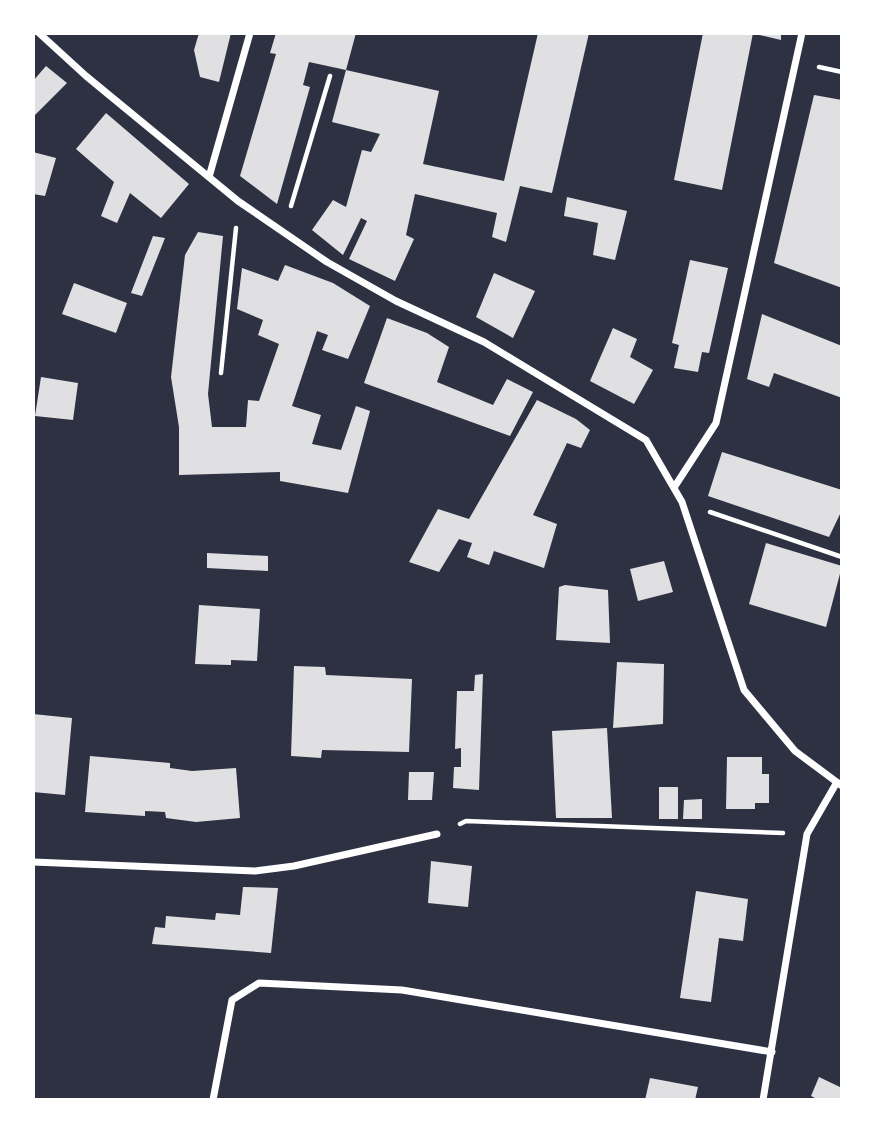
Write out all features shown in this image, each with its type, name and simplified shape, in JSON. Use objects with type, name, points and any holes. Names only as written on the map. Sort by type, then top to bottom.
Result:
[{"type":"street","points":[[39,33],[86,76],[238,201],[327,262],[397,301],[484,342],[646,440],[682,502],[744,690],[795,751],[840,783],[807,834],[763,1100]]},
{"type":"street","points":[[209,177],[250,33]]},
{"type":"street","points":[[675,486],[716,423],[802,33]]},
{"type":"street","points":[[33,862],[254,871],[294,866],[437,834]]},
{"type":"street","points":[[213,1100],[232,1000],[259,983],[402,990],[772,1052]]},
{"type":"path","points":[[283,232],[330,76]]},
{"type":"path","points":[[221,373],[238,201]]},
{"type":"path","points":[[682,502],[842,557]]},
{"type":"path","points":[[437,834],[466,821],[807,834]]},
{"type":"building","points":[[199,33],[231,33],[219,82],[200,77],[194,50]]},
{"type":"building","points":[[276,33],[356,33],[346,70],[309,62],[303,85],[310,87],[277,204],[240,176],[276,54],[270,53]]},
{"type":"building","points":[[538,33],[589,33],[552,193],[520,186],[506,242],[492,237],[497,213],[415,194],[406,235],[414,239],[395,281],[349,259],[367,221],[361,218],[343,255],[312,230],[333,200],[346,207],[362,150],[371,152],[380,134],[332,122],[346,70],[439,91],[423,164],[504,181]]},
{"type":"building","points":[[703,33],[753,33],[722,190],[674,180]]},
{"type":"building","points":[[781,33],[781,40],[755,34]]},
{"type":"building","points":[[46,66],[67,83],[33,117],[33,81]]},
{"type":"building","points":[[814,95],[842,100],[842,288],[774,263]]},
{"type":"building","points":[[106,113],[189,184],[161,218],[130,193],[117,223],[101,216],[114,182],[76,149]]},
{"type":"building","points":[[33,152],[56,158],[45,196],[33,194]]},
{"type":"building","points":[[567,197],[627,211],[615,260],[593,255],[598,223],[564,216]]},
{"type":"building","points":[[198,232],[223,236],[208,394],[212,427],[246,427],[248,400],[259,401],[279,344],[258,335],[263,320],[237,309],[242,268],[278,281],[285,265],[333,283],[370,306],[348,359],[322,350],[328,335],[317,331],[292,406],[321,415],[312,444],[341,450],[356,406],[370,411],[348,493],[280,481],[280,472],[179,475],[179,427],[171,377],[185,255]]},
{"type":"building","points":[[153,236],[165,238],[142,296],[131,293]]},
{"type":"building","points":[[690,260],[728,268],[709,353],[702,352],[698,372],[674,368],[679,345],[672,343]]},
{"type":"building","points":[[494,273],[535,291],[513,338],[476,317]]},
{"type":"building","points":[[74,283],[127,303],[116,333],[62,314]]},
{"type":"building","points":[[762,314],[842,346],[842,398],[774,373],[769,387],[747,379]]},
{"type":"building","points":[[387,318],[427,333],[449,347],[437,382],[493,405],[507,379],[533,392],[510,436],[364,383]]},
{"type":"building","points":[[613,328],[637,339],[630,357],[653,370],[634,404],[590,381]]},
{"type":"building","points":[[41,377],[78,383],[73,420],[35,416]]},
{"type":"building","points":[[537,400],[576,419],[590,430],[581,448],[567,443],[533,515],[557,524],[544,568],[494,551],[489,565],[467,557],[472,543],[459,539],[439,572],[409,562],[438,509],[469,519]]},
{"type":"building","points":[[722,452],[842,490],[842,510],[829,537],[708,496]]},
{"type":"building","points":[[766,543],[842,566],[826,627],[749,604]]},
{"type":"building","points":[[207,553],[268,556],[268,571],[207,568]]},
{"type":"building","points":[[664,561],[673,592],[638,601],[630,569]]},
{"type":"building","points":[[565,585],[608,590],[610,643],[556,640],[559,587]]},
{"type":"building","points":[[199,605],[260,609],[257,661],[231,660],[231,665],[195,664]]},
{"type":"building","points":[[617,662],[664,664],[663,724],[613,728]]},
{"type":"building","points":[[294,666],[325,667],[326,675],[412,679],[409,752],[322,750],[321,758],[291,756]]},
{"type":"building","points":[[483,674],[479,790],[453,788],[454,767],[461,767],[461,748],[455,749],[457,691],[474,691],[475,675]]},
{"type":"building","points":[[33,714],[72,718],[65,795],[33,792]]},
{"type":"building","points":[[607,728],[612,818],[556,818],[552,731]]},
{"type":"building","points":[[90,756],[170,763],[170,768],[192,771],[236,768],[240,818],[196,822],[166,818],[165,812],[145,811],[145,816],[85,812]]},
{"type":"building","points":[[727,757],[762,757],[762,774],[769,774],[769,803],[755,803],[755,809],[726,809]]},
{"type":"building","points":[[409,772],[434,772],[432,800],[408,800]]},
{"type":"building","points":[[659,787],[678,787],[678,819],[659,819]]},
{"type":"building","points":[[702,799],[702,819],[683,819],[684,800]]},
{"type":"building","points":[[431,861],[472,866],[468,907],[428,903]]},
{"type":"building","points":[[243,887],[278,888],[271,953],[152,944],[155,927],[165,928],[166,916],[215,920],[216,913],[240,915]]},
{"type":"building","points":[[696,891],[748,899],[743,941],[719,938],[711,1002],[680,998]]},
{"type":"building","points":[[819,1077],[842,1088],[842,1100],[819,1100],[811,1096]]},
{"type":"building","points":[[650,1078],[698,1087],[695,1100],[645,1100]]}]
